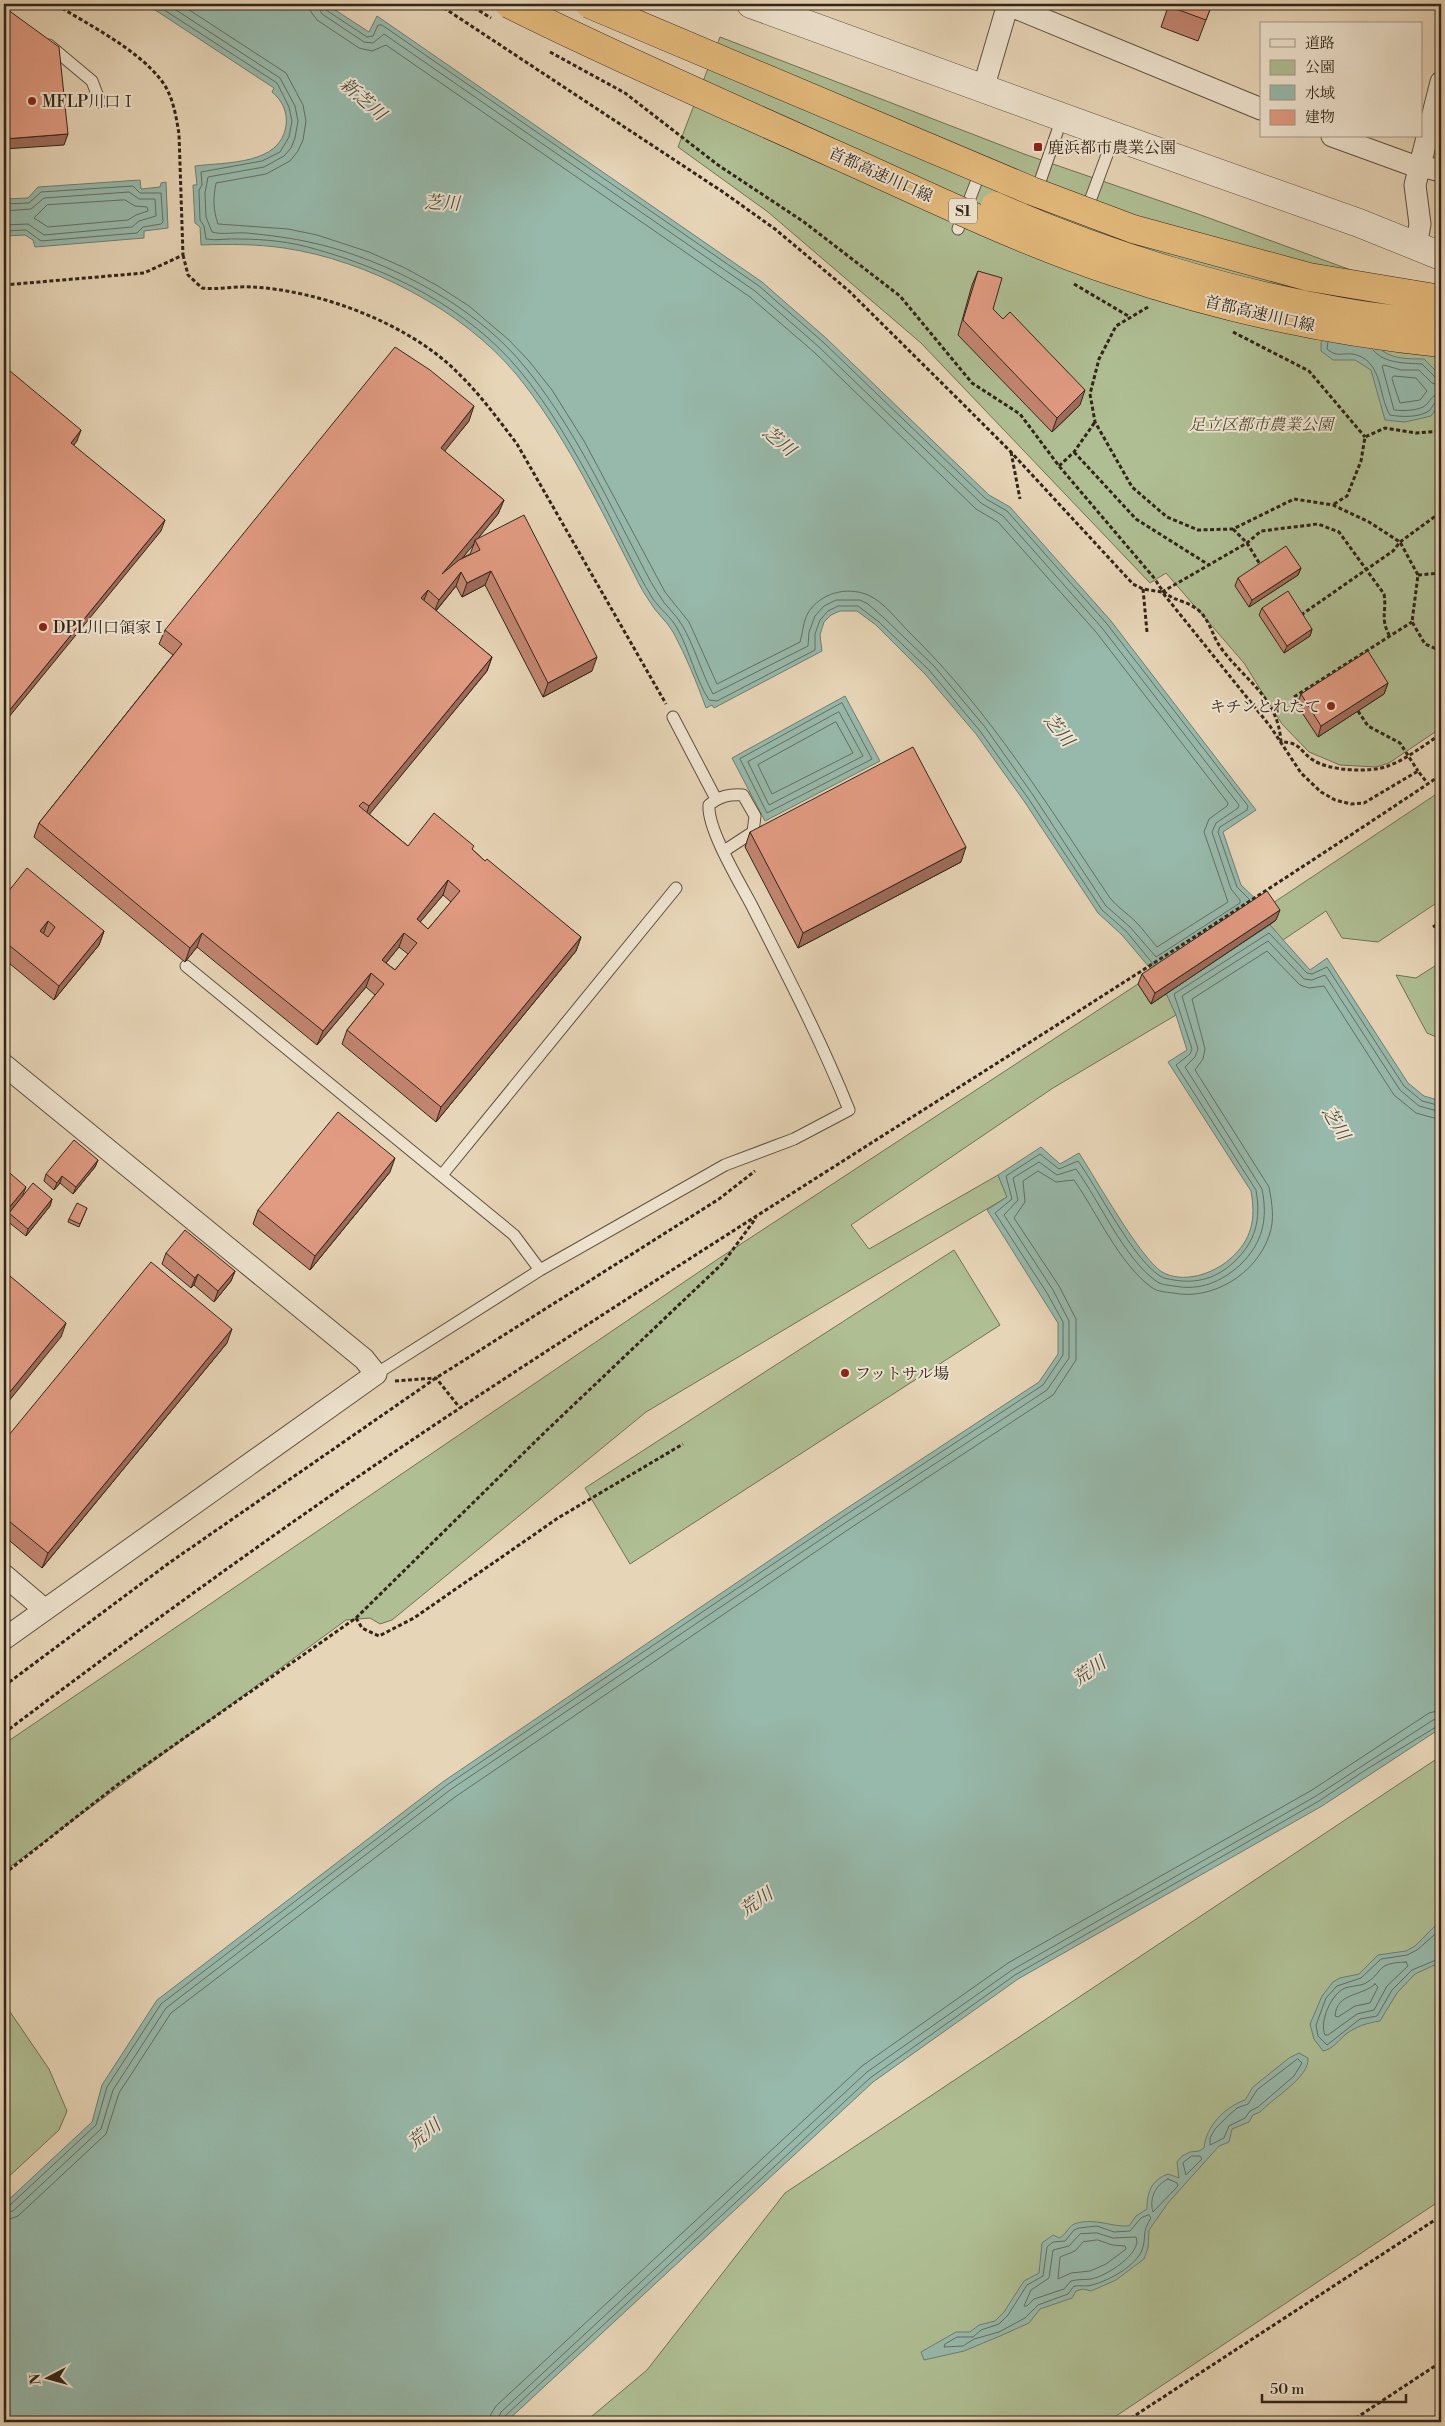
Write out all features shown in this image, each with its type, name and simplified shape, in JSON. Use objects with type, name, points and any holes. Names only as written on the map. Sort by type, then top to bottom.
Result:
[{"type":"highway","points":[[588,4],[1032,191],[1133,229],[1309,278],[1441,299]]},
{"type":"highway","name":"首都高速川口線","points":[[504,14],[593,46],[1023,238],[1112,272],[1178,293],[1271,317],[1381,337],[1441,343]]},
{"type":"highway","points":[[593,46],[708,80],[1006,211],[1117,253],[1188,275],[1280,299],[1343,312],[1441,326]]},
{"type":"street","points":[[751,4],[1062,118],[1359,223],[1441,256]]},
{"type":"street","points":[[983,89],[1008,4],[1260,109]]},
{"type":"street","points":[[1416,247],[1420,224],[1416,185],[1441,82]]},
{"type":"street","points":[[1338,138],[1420,168],[1441,171]]},
{"type":"street","points":[[4,1065],[364,1359],[382,1378],[44,1609],[4,1639]]},
{"type":"street","points":[[4,1575],[44,1609]]},
{"type":"lane","points":[[40,39],[92,81],[100,102]]},
{"type":"lane","points":[[1037,190],[1062,118]]},
{"type":"lane","points":[[958,230],[979,175],[983,172],[993,172],[1087,209],[1114,136]]},
{"type":"lane","points":[[674,717],[716,799]]},
{"type":"lane","points":[[382,1378],[540,1270],[725,1165],[794,1139],[849,1110],[818,1038],[724,850],[708,815],[709,805],[716,799],[728,794],[743,795],[755,816],[753,832],[724,850]]},
{"type":"lane","points":[[442,1175],[676,888]]},
{"type":"lane","points":[[186,966],[514,1235],[540,1270]]},
{"type":"path","points":[[56,4],[129,52],[162,81],[176,115],[179,134],[183,255],[188,275],[202,288],[251,287],[296,293],[332,302],[393,326],[427,348],[455,370],[487,404],[517,444],[674,717]]},
{"type":"path","points":[[438,4],[715,186],[775,229],[849,291],[1010,451],[1133,584],[1142,589],[1162,592],[1198,610],[1209,623],[1220,648],[1252,681],[1276,715],[1280,728],[1281,742]]},
{"type":"path","points":[[468,4],[504,14]]},
{"type":"path","points":[[549,51],[625,93],[718,165],[804,222],[900,296],[972,383],[1020,414],[1060,466],[1155,579],[1162,592],[1281,742],[1301,773],[1321,792],[1335,800],[1351,804],[1364,803],[1418,770]]},
{"type":"path","points":[[4,284],[144,273],[183,255]]},
{"type":"path","points":[[1150,305],[1116,326],[1099,359],[1090,394],[1095,422],[1132,487],[1167,517],[1198,530],[1233,529],[1294,499],[1333,505],[1370,522],[1400,542],[1418,575],[1412,622],[1426,644],[1441,651]]},
{"type":"path","points":[[1229,330],[1309,370],[1365,437],[1361,461],[1347,496],[1333,505]]},
{"type":"path","points":[[1060,466],[1074,452],[1095,422]]},
{"type":"path","points":[[1365,437],[1385,428],[1416,433],[1441,431]]},
{"type":"path","points":[[1010,451],[1020,499]]},
{"type":"path","points":[[1074,452],[1136,519],[1209,565]]},
{"type":"path","points":[[1301,616],[1393,550],[1400,542],[1441,512]]},
{"type":"path","points":[[1162,592],[1247,543],[1261,531],[1318,524],[1339,532],[1384,594],[1386,602],[1383,623],[1390,635]]},
{"type":"path","points":[[1233,529],[1247,543],[1262,567]]},
{"type":"path","points":[[1418,575],[1441,573]]},
{"type":"path","points":[[1142,589],[1147,632]]},
{"type":"path","points":[[1294,697],[1412,622]]},
{"type":"path","points":[[1358,711],[1368,726],[1400,743],[1428,784]]},
{"type":"path","points":[[1281,742],[1290,742],[1301,747],[1313,760],[1340,769],[1382,768],[1441,734]]},
{"type":"path","points":[[4,1733],[248,1554],[460,1408],[1259,895],[1441,775]]},
{"type":"path","points":[[1433,927],[1441,922]]},
{"type":"path","points":[[4,1686],[169,1564],[436,1378],[719,1199],[756,1169]]},
{"type":"path","points":[[4,1874],[117,1785],[356,1618],[538,1439],[723,1263],[758,1216]]},
{"type":"path","points":[[382,1378],[436,1378]]},
{"type":"path","points":[[436,1378],[460,1408]]},
{"type":"path","points":[[356,1618],[362,1628],[379,1636],[414,1618],[558,1518],[683,1444]]},
{"type":"path","points":[[1125,2422],[1441,2216]]},
{"type":"path","points":[[1350,2422],[1441,2362]]},
{"type":"green space","name":"足立区都市農業公園","points":[[720,37],[1024,154],[1198,214],[1441,303],[1441,728],[1389,763],[1376,767],[1340,765],[1309,752],[1282,724],[1244,663],[1166,573],[1150,583],[921,343],[768,212],[678,147]]},
{"type":"green space","points":[[1441,791],[1441,900],[1378,942],[1342,938],[1326,911],[1283,940],[1270,925],[1276,920],[1267,907]]},
{"type":"green space","points":[[1441,962],[1441,1039],[1427,1033],[1396,975],[1416,978]]},
{"type":"green space","points":[[1138,984],[1151,1004],[1166,993],[1176,1015],[1053,1088],[851,1225],[869,1249],[998,1175],[1007,1197],[646,1412],[392,1620],[380,1624],[370,1618],[346,1620],[4,1871],[4,1752],[7,1742],[718,1259]]},
{"type":"green space","name":"フットサル場","points":[[954,1250],[1000,1325],[630,1564],[585,1488]]},
{"type":"green space","points":[[1441,1756],[1441,2200],[1107,2422],[585,2422],[647,2370],[785,2193]]},
{"type":"green space","points":[[4,2003],[49,2069],[67,2111],[59,2130],[4,2181]]},
{"type":"water","points":[[146,4],[326,4],[369,32],[377,16],[762,282],[826,338],[989,495],[1010,507],[1111,621],[1256,810],[1223,832],[1241,885],[1260,903],[1155,974],[1122,935],[1098,913],[1024,801],[976,734],[925,674],[876,625],[857,611],[840,611],[831,615],[824,622],[820,635],[822,651],[714,708],[712,705],[706,708],[673,632],[644,593],[563,441],[533,396],[516,374],[494,351],[469,329],[441,309],[380,276],[348,264],[316,254],[284,248],[243,245],[201,245],[200,227],[195,223],[193,185],[197,185],[195,166],[236,162],[263,155],[274,148],[282,139],[286,126],[285,111],[279,99],[272,92],[274,88]]},
{"type":"water","points":[[140,180],[141,189],[160,187],[161,183],[166,182],[168,228],[144,231],[144,238],[35,247],[33,240],[25,235],[4,236],[4,199],[28,198],[38,187]]},
{"type":"water","points":[[1361,327],[1375,344],[1387,353],[1401,358],[1424,359],[1441,376],[1441,402],[1431,416],[1405,422],[1385,420],[1371,370],[1355,360],[1333,360],[1321,351],[1321,343],[1327,332]]},
{"type":"water","points":[[845,696],[880,761],[765,821],[732,758]]},
{"type":"water","points":[[1270,925],[1310,970],[1327,958],[1408,1083],[1424,1096],[1441,1101],[1441,1728],[1322,1806],[1018,1979],[873,2082],[506,2422],[4,2422],[4,2204],[92,2122],[102,2085],[157,2000],[444,1781],[838,1514],[1039,1382],[1058,1354],[1058,1323],[987,1210],[1007,1197],[998,1175],[1041,1147],[1060,1164],[1079,1153],[1142,1251],[1162,1272],[1170,1276],[1179,1277],[1198,1276],[1215,1269],[1237,1252],[1248,1237],[1251,1228],[1253,1211],[1251,1191],[1168,1062],[1187,1050],[1176,1015],[1166,993]]},
{"type":"water","points":[[1441,1924],[1441,1962],[1415,1974],[1397,1993],[1380,2021],[1354,2029],[1333,2046],[1323,2051],[1314,2039],[1310,2024],[1322,1996],[1333,1982],[1340,1978],[1359,1974],[1378,1955],[1406,1951],[1415,1946],[1434,1927]]},
{"type":"water","points":[[1299,2053],[1308,2058],[1307,2065],[1297,2080],[1260,2112],[1253,2115],[1249,2122],[1232,2129],[1229,2142],[1219,2146],[1168,2203],[1149,2230],[1148,2248],[1144,2259],[1116,2280],[1091,2291],[1083,2289],[1076,2291],[1072,2298],[1040,2309],[1029,2323],[964,2351],[924,2360],[921,2352],[956,2332],[970,2332],[979,2325],[995,2321],[1004,2312],[1024,2281],[1039,2273],[1042,2243],[1053,2235],[1059,2238],[1074,2224],[1084,2222],[1129,2226],[1136,2216],[1147,2209],[1149,2192],[1154,2183],[1168,2174],[1179,2178],[1177,2162],[1182,2156],[1204,2148],[1208,2132],[1218,2118],[1230,2107],[1245,2100],[1253,2087],[1289,2058]]},
{"type":"building","points":[[1169,4],[1212,4],[1206,20],[1168,6]]},
{"type":"building","name":"MFLP川口Ⅰ","points":[[4,7],[59,47],[68,134],[4,139]]},
{"type":"building","points":[[978,271],[1002,278],[993,309],[1003,319],[1010,312],[1085,390],[1057,418],[963,320]]},
{"type":"building","points":[[395,347],[430,370],[474,406],[441,448],[504,500],[442,574],[459,560],[480,550],[475,540],[524,515],[597,657],[548,683],[491,571],[467,583],[461,572],[439,600],[428,590],[421,598],[492,657],[369,806],[363,802],[359,806],[408,846],[434,813],[474,846],[472,849],[485,861],[487,859],[581,937],[441,1107],[347,1030],[384,984],[371,973],[323,1031],[202,933],[190,948],[39,823],[182,644],[165,630]],"holes":[[[448,880],[460,891],[428,929],[417,919]],[[404,933],[417,943],[395,970],[382,960]]]},
{"type":"building","name":"DPL川口領家Ⅰ","points":[[4,366],[81,430],[71,443],[165,520],[4,717]]},
{"type":"building","points":[[1286,546],[1301,568],[1252,600],[1238,578]]},
{"type":"building","points":[[1288,591],[1312,629],[1287,646],[1262,608]]},
{"type":"building","points":[[1368,651],[1388,683],[1321,726],[1301,694]]},
{"type":"building","points":[[913,747],[966,847],[803,933],[750,832]]},
{"type":"building","points":[[27,868],[104,931],[59,986],[4,941],[4,897]],"holes":[[[48,921],[55,927],[48,937],[40,931]]]},
{"type":"building","points":[[1267,891],[1280,910],[1155,993],[1142,974]]},
{"type":"building","points":[[338,1112],[395,1158],[315,1256],[258,1210]]},
{"type":"building","points":[[74,1140],[98,1160],[76,1187],[62,1176],[57,1183],[46,1174]]},
{"type":"building","points":[[4,1168],[26,1187],[4,1214]]},
{"type":"building","points":[[33,1183],[52,1199],[28,1229],[9,1213]]},
{"type":"building","points":[[77,1203],[87,1208],[80,1224],[69,1219]]},
{"type":"building","points":[[185,1230],[235,1271],[218,1291],[198,1274],[195,1278],[166,1253]]},
{"type":"building","points":[[151,1262],[232,1329],[48,1553],[4,1517],[4,1441]]},
{"type":"building","points":[[4,1271],[66,1323],[5,1398],[4,1397]]},
{"type":"place","name":"MFLP川口Ⅰ","points":[[32,101]]},
{"type":"place","name":"鹿浜都市農業公園","points":[[1038,147]]},
{"type":"place","name":"DPL川口領家Ⅰ","points":[[43,627]]},
{"type":"place","name":"キチンとれたて","points":[[1331,706]]},
{"type":"place","name":"フットサル場","points":[[845,1373]]},
{"type":"water label","name":"新芝川","points":[[363,99]]},
{"type":"water label","name":"芝川","points":[[442,203]]},
{"type":"water label","name":"芝川","points":[[779,441]]},
{"type":"water label","name":"芝川","points":[[1059,730]]},
{"type":"water label","name":"芝川","points":[[1336,1123]]},
{"type":"water label","name":"荒川","points":[[1089,1671]]},
{"type":"water label","name":"荒川","points":[[756,1902]]},
{"type":"water label","name":"荒川","points":[[424,2134]]}]
